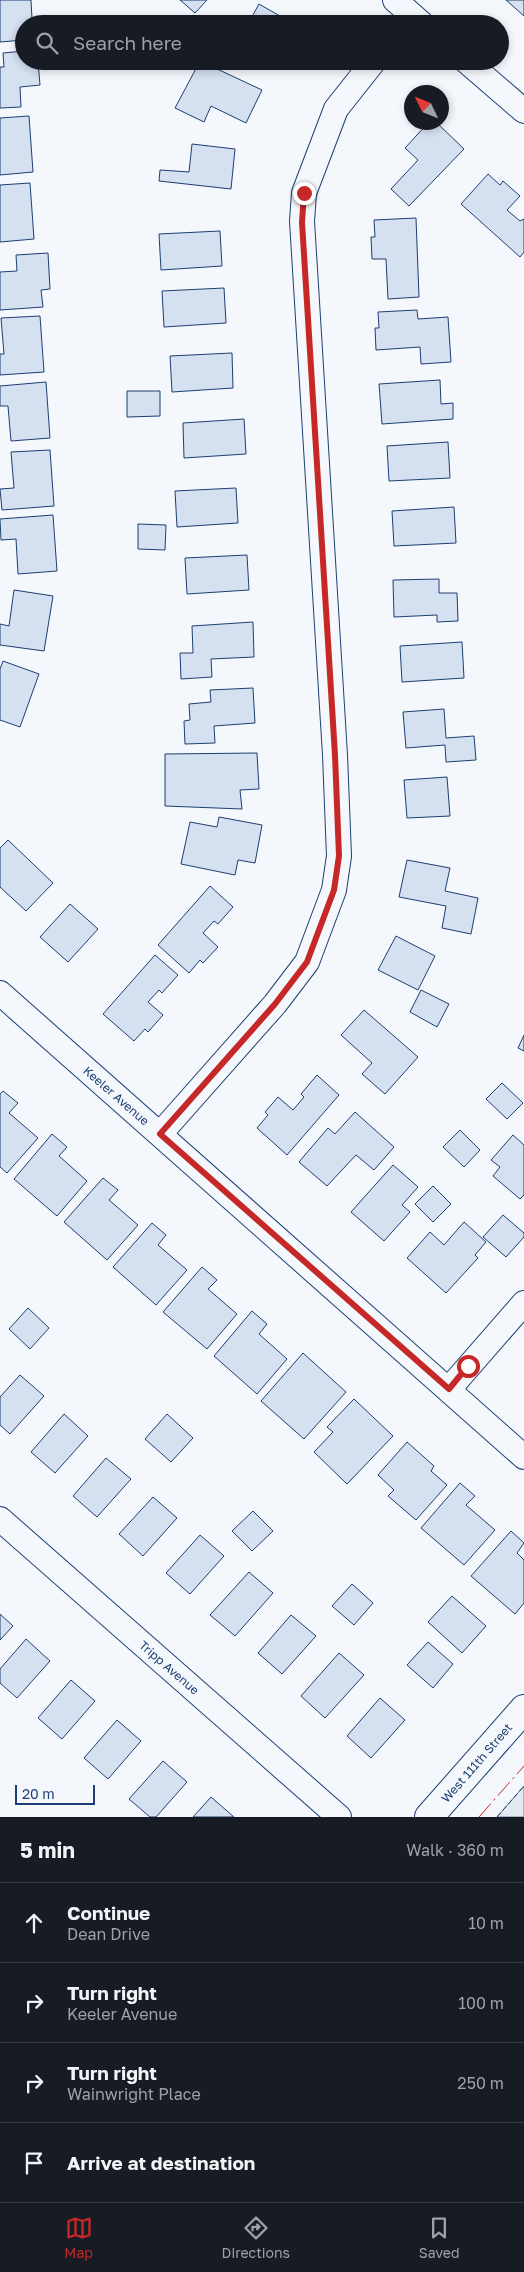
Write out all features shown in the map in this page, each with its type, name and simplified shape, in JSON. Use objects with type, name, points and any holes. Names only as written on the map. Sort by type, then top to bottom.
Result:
[{"type":"main road","name":"West 111th Street","points":[[429,1817],[524,1709]]},
{"type":"street","points":[[160,1134],[275,1004],[307,962],[334,890],[339,856],[335,755],[302,222],[304,193],[336,109],[367,70]]},
{"type":"street","points":[[476,70],[524,111]]},
{"type":"street","name":"Keeler Avenue","points":[[0,993],[524,1457]]},
{"type":"street","points":[[449,1389],[524,1303]]},
{"type":"street","name":"Tripp Avenue","points":[[0,1519],[339,1817]]},
{"type":"shaded area","points":[[524,1786],[524,1817],[497,1817]]},
{"type":"building","points":[[0,0],[31,0],[32,15],[15,15],[15,41],[0,42]]},
{"type":"building","points":[[180,0],[207,0],[195,13]]},
{"type":"building","points":[[506,0],[524,0],[524,16]]},
{"type":"building","points":[[259,4],[278,15],[253,15]]},
{"type":"building","points":[[15,52],[15,70],[39,70],[40,85],[20,87],[21,107],[0,108],[0,67],[4,67],[3,53]]},
{"type":"building","points":[[195,70],[219,70],[262,90],[246,123],[211,106],[204,122],[175,108]]},
{"type":"building","points":[[29,116],[33,172],[0,175],[0,118]]},
{"type":"building","points":[[422,130],[444,130],[464,149],[409,206],[391,189],[418,160],[405,148]]},
{"type":"building","points":[[192,144],[235,149],[231,189],[159,181],[160,170],[189,172]]},
{"type":"building","points":[[488,174],[500,185],[503,181],[520,196],[507,210],[520,221],[524,219],[524,252],[520,257],[461,204]]},
{"type":"building","points":[[30,183],[34,239],[0,242],[0,185]]},
{"type":"building","points":[[416,218],[419,297],[388,299],[386,259],[372,259],[371,237],[375,237],[374,220]]},
{"type":"building","points":[[220,231],[222,266],[161,270],[159,234]]},
{"type":"building","points":[[48,253],[50,289],[41,290],[43,307],[0,310],[0,272],[17,271],[16,255]]},
{"type":"building","points":[[224,288],[226,323],[164,327],[162,291]]},
{"type":"building","points":[[417,310],[418,319],[448,317],[451,362],[421,364],[420,347],[376,350],[375,328],[379,328],[378,312]]},
{"type":"building","points":[[40,316],[44,372],[0,375],[0,354],[4,354],[1,318]]},
{"type":"building","points":[[232,353],[233,388],[172,392],[170,356]]},
{"type":"building","points":[[440,380],[441,404],[453,403],[453,419],[382,424],[379,384]]},
{"type":"building","points":[[46,382],[50,438],[11,441],[8,406],[0,406],[0,386]]},
{"type":"building","points":[[127,391],[160,391],[160,416],[127,417]]},
{"type":"building","points":[[244,419],[246,454],[184,458],[183,423]]},
{"type":"building","points":[[448,442],[450,478],[389,481],[387,446]]},
{"type":"building","points":[[50,450],[54,506],[2,510],[0,489],[14,488],[11,452]]},
{"type":"building","points":[[236,488],[238,523],[177,527],[175,491]]},
{"type":"building","points":[[454,507],[456,543],[394,546],[392,511]]},
{"type":"building","points":[[53,515],[57,571],[18,574],[16,539],[1,540],[0,519]]},
{"type":"building","points":[[138,524],[166,525],[165,550],[138,549]]},
{"type":"building","points":[[247,555],[249,590],[187,594],[185,558]]},
{"type":"building","points":[[439,579],[439,593],[457,593],[458,621],[437,622],[437,615],[394,617],[393,580]]},
{"type":"building","points":[[14,590],[53,596],[44,651],[0,645],[0,624],[9,626]]},
{"type":"building","points":[[253,622],[254,657],[211,659],[212,677],[181,679],[180,653],[193,653],[192,626]]},
{"type":"building","points":[[462,642],[464,678],[402,682],[400,646]]},
{"type":"building","points":[[3,661],[39,674],[20,727],[0,720],[0,669]]},
{"type":"building","points":[[253,688],[255,723],[214,726],[215,743],[185,744],[184,721],[190,720],[189,704],[211,702],[210,690]]},
{"type":"building","points":[[444,709],[446,738],[474,736],[476,760],[446,762],[445,745],[406,748],[403,712]]},
{"type":"building","points":[[257,753],[259,789],[240,790],[242,809],[165,806],[165,754]]},
{"type":"building","points":[[447,777],[450,816],[407,818],[404,780]]},
{"type":"building","points":[[219,817],[262,825],[255,863],[238,860],[235,875],[181,864],[190,822],[217,827]]},
{"type":"building","points":[[8,840],[53,883],[26,911],[0,887],[0,848]]},
{"type":"building","points":[[407,860],[450,868],[445,891],[478,898],[471,934],[442,928],[446,906],[399,897]]},
{"type":"building","points":[[210,886],[233,907],[218,924],[214,921],[203,933],[218,947],[203,963],[200,960],[189,973],[158,945]]},
{"type":"building","points":[[70,904],[98,929],[68,962],[40,937]]},
{"type":"building","points":[[396,936],[435,956],[418,990],[378,970]]},
{"type":"building","points":[[155,955],[178,975],[162,993],[159,990],[148,1002],[163,1015],[148,1032],[145,1029],[134,1041],[103,1014]]},
{"type":"building","points":[[421,990],[449,1004],[437,1027],[410,1012]]},
{"type":"building","points":[[364,1010],[418,1057],[385,1094],[362,1074],[372,1063],[341,1035]]},
{"type":"building","points":[[524,1035],[524,1051],[518,1048]]},
{"type":"building","points":[[317,1075],[339,1095],[287,1155],[257,1128],[268,1115],[265,1112],[278,1097],[293,1110],[304,1097],[301,1094]]},
{"type":"building","points":[[502,1083],[523,1103],[507,1119],[486,1099]]},
{"type":"building","points":[[3,1091],[18,1103],[9,1113],[38,1138],[7,1173],[0,1167],[0,1094]]},
{"type":"building","points":[[355,1112],[394,1147],[374,1170],[356,1155],[327,1186],[299,1162],[328,1128],[335,1134]]},
{"type":"building","points":[[460,1130],[480,1150],[464,1167],[443,1147]]},
{"type":"building","points":[[52,1134],[67,1147],[59,1156],[87,1181],[57,1216],[14,1179]]},
{"type":"building","points":[[513,1135],[524,1145],[524,1195],[520,1199],[493,1176],[500,1167],[491,1160]]},
{"type":"building","points":[[393,1165],[418,1187],[402,1205],[410,1212],[384,1241],[351,1212]]},
{"type":"building","points":[[103,1178],[118,1190],[109,1200],[138,1225],[107,1260],[64,1222]]},
{"type":"building","points":[[433,1186],[451,1204],[433,1222],[415,1204]]},
{"type":"building","points":[[503,1215],[524,1233],[524,1237],[506,1257],[483,1237]]},
{"type":"building","points":[[464,1222],[486,1242],[475,1255],[478,1258],[446,1293],[407,1258],[430,1232],[444,1245]]},
{"type":"building","points":[[152,1223],[166,1235],[158,1245],[187,1270],[156,1305],[113,1267]]},
{"type":"building","points":[[202,1267],[217,1280],[208,1289],[237,1314],[207,1349],[163,1312]]},
{"type":"building","points":[[28,1308],[49,1328],[30,1349],[9,1329]]},
{"type":"building","points":[[252,1311],[267,1324],[259,1334],[287,1359],[257,1394],[214,1356]]},
{"type":"building","points":[[303,1353],[346,1392],[304,1439],[261,1401]]},
{"type":"building","points":[[20,1375],[44,1396],[10,1434],[0,1425],[0,1397]]},
{"type":"building","points":[[354,1399],[393,1436],[347,1484],[314,1452],[333,1432],[327,1427]]},
{"type":"building","points":[[64,1414],[88,1436],[55,1473],[31,1452]]},
{"type":"building","points":[[167,1414],[193,1438],[171,1462],[145,1439]]},
{"type":"building","points":[[407,1442],[434,1466],[431,1471],[447,1485],[416,1520],[388,1496],[394,1490],[378,1475]]},
{"type":"building","points":[[106,1458],[131,1479],[97,1517],[73,1496]]},
{"type":"building","points":[[460,1483],[475,1496],[466,1505],[495,1530],[464,1565],[421,1528]]},
{"type":"building","points":[[153,1497],[177,1518],[143,1556],[119,1534]]},
{"type":"building","points":[[253,1511],[273,1531],[252,1551],[232,1531]]},
{"type":"building","points":[[511,1531],[524,1543],[517,1553],[524,1560],[524,1603],[515,1614],[471,1576]]},
{"type":"building","points":[[200,1535],[224,1556],[190,1594],[166,1573]]},
{"type":"building","points":[[249,1572],[273,1593],[235,1636],[210,1615]]},
{"type":"building","points":[[352,1584],[373,1603],[354,1625],[332,1606]]},
{"type":"building","points":[[452,1596],[486,1626],[462,1653],[428,1622]]},
{"type":"building","points":[[0,1614],[13,1626],[0,1640]]},
{"type":"building","points":[[291,1615],[316,1636],[282,1674],[258,1653]]},
{"type":"building","points":[[26,1639],[50,1661],[17,1698],[0,1683],[0,1669]]},
{"type":"building","points":[[428,1642],[453,1664],[433,1688],[407,1665]]},
{"type":"building","points":[[339,1653],[364,1675],[325,1718],[301,1696]]},
{"type":"building","points":[[71,1680],[95,1701],[62,1739],[38,1718]]},
{"type":"building","points":[[380,1698],[405,1720],[371,1758],[347,1736]]},
{"type":"building","points":[[117,1720],[141,1741],[108,1779],[84,1758]]},
{"type":"building","points":[[163,1761],[187,1782],[156,1817],[150,1817],[129,1799]]},
{"type":"building","points":[[211,1797],[234,1817],[193,1817]]},
{"type":"fence","points":[[497,1817],[524,1786]]},
{"type":"power","points":[[479,1817],[524,1766]]},
{"type":"route","points":[[304,193],[302,222],[335,755],[339,856],[334,890],[307,962],[275,1004],[160,1134],[449,1389],[468,1366]]}]
